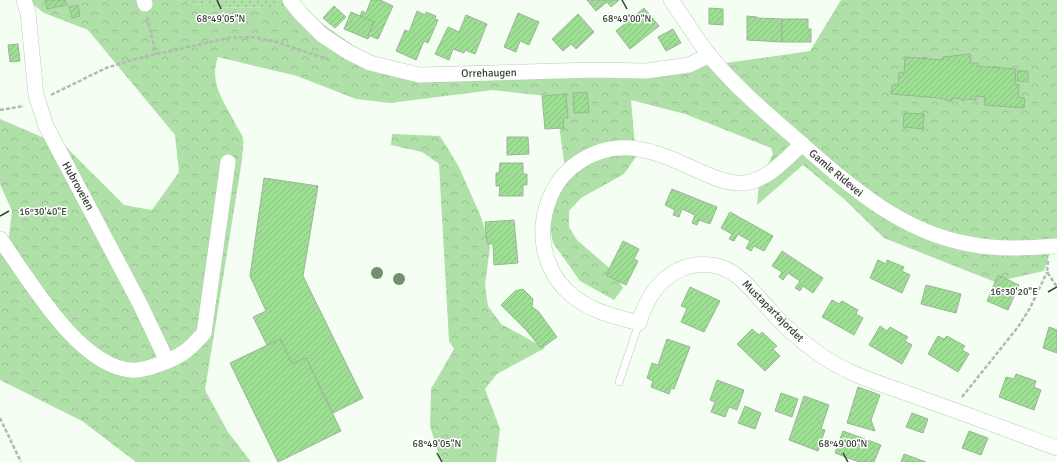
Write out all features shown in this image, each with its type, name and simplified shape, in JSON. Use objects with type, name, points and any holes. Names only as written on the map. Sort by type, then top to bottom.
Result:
[{"type":"street","name":"Hubroveien","points":[[24,0],[38,101],[46,126],[140,304],[167,361]]},
{"type":"street","name":"Orrehaugen","points":[[290,0],[301,14],[322,35],[348,52],[370,64],[419,75],[592,70],[646,71],[689,65],[709,55]]},
{"type":"street","name":"Gamle Ridevei","points":[[671,0],[709,55],[780,125],[838,176],[870,201],[900,220],[935,235],[969,244],[1011,249],[1053,247]]},
{"type":"street","points":[[638,323],[605,314],[579,301],[563,286],[549,265],[543,240],[546,210],[556,185],[564,174],[587,156],[602,150],[619,147],[636,148],[660,153],[720,179],[741,183],[752,182],[767,176],[802,144]]},
{"type":"street","points":[[0,238],[56,316],[82,346],[106,364],[132,371],[150,368],[190,350],[204,333],[228,162]]},
{"type":"street","name":"Mustapartajordet","points":[[638,323],[653,292],[670,274],[694,264],[713,265],[724,268],[737,275],[748,285],[787,328],[818,354],[854,373],[1057,448]]},
{"type":"lane","points":[[619,382],[638,323]]},
{"type":"path","points":[[144,2],[156,54]]},
{"type":"path","points":[[0,110],[28,106],[106,68],[156,54],[228,38],[250,37],[302,49],[331,60]]},
{"type":"path","points":[[953,410],[1018,327],[1030,308],[1047,272],[1053,247]]},
{"type":"path","points":[[1047,272],[1057,287]]},
{"type":"path","points":[[0,418],[21,462]]},
{"type":"green space","points":[[27,0],[176,0],[212,7],[277,8],[277,0],[289,0],[382,66],[523,74],[664,72],[810,51],[841,0],[1057,0],[1057,250],[1050,253],[1044,271],[995,282],[884,238],[843,198],[803,165],[757,205],[759,182],[773,154],[771,148],[685,114],[631,100],[636,157],[624,174],[581,198],[569,211],[569,227],[577,240],[614,272],[623,288],[614,300],[580,281],[553,243],[545,201],[565,168],[555,97],[493,90],[390,103],[356,99],[297,76],[218,57],[215,67],[217,85],[224,102],[242,135],[243,143],[242,160],[205,390],[228,432],[251,462],[136,462],[82,421],[0,380],[0,247],[8,244],[12,211],[0,184],[0,119],[49,140],[58,139],[124,205],[152,210],[179,172],[175,135],[88,30],[44,13]]},
{"type":"green space","points":[[176,0],[277,0],[277,8],[212,7]]},
{"type":"green space","points":[[392,134],[440,136],[459,167],[481,217],[490,247],[485,285],[488,306],[501,324],[545,348],[497,374],[485,389],[500,429],[496,462],[441,462],[430,426],[431,389],[454,349],[449,341],[439,164],[422,152],[391,145]]},
{"type":"building","points":[[45,0],[65,0],[66,5],[47,9]]},
{"type":"building","points":[[371,0],[380,0],[393,6],[378,39],[368,35],[374,22],[360,16],[362,11],[366,13]]},
{"type":"building","points":[[587,0],[619,0],[611,7],[607,2],[596,11]]},
{"type":"building","points":[[78,5],[80,16],[72,18],[69,7]]},
{"type":"building","points":[[334,6],[346,17],[335,28],[323,18]]},
{"type":"building","points":[[644,8],[659,26],[630,49],[616,31]]},
{"type":"building","points":[[709,8],[723,9],[723,25],[709,24]]},
{"type":"building","points":[[417,11],[425,15],[426,12],[436,16],[435,19],[438,20],[428,43],[424,41],[416,60],[396,51],[405,30],[409,32]]},
{"type":"building","points":[[351,12],[374,22],[368,35],[370,36],[368,39],[344,29]]},
{"type":"building","points":[[518,13],[539,22],[529,45],[520,41],[516,52],[504,47]]},
{"type":"building","points":[[578,14],[594,32],[576,49],[571,44],[563,51],[552,39]]},
{"type":"building","points":[[466,15],[487,24],[475,54],[465,50],[464,53],[453,49],[449,60],[435,54],[448,27],[459,32]]},
{"type":"building","points":[[747,16],[782,19],[782,42],[747,40]]},
{"type":"building","points":[[782,19],[808,19],[808,29],[811,29],[811,42],[782,42]]},
{"type":"building","points":[[673,29],[681,43],[666,51],[658,37]]},
{"type":"building","points":[[18,44],[20,61],[10,62],[8,45]]},
{"type":"building","points":[[970,54],[971,63],[978,63],[978,66],[1016,69],[1015,84],[1019,85],[1018,97],[1025,98],[1024,108],[984,105],[985,97],[976,96],[976,100],[966,99],[963,101],[961,99],[952,98],[952,102],[940,98],[891,94],[892,85],[898,85],[899,72],[904,73],[905,57],[943,60],[943,57]]},
{"type":"building","points":[[1018,71],[1028,71],[1028,82],[1017,81]]},
{"type":"building","points":[[587,92],[589,112],[574,113],[573,93]]},
{"type":"building","points":[[566,94],[568,118],[563,118],[564,128],[545,129],[542,96]]},
{"type":"building","points":[[904,113],[924,114],[923,129],[903,127]]},
{"type":"building","points":[[507,137],[528,137],[529,154],[507,155]]},
{"type":"building","points":[[500,163],[523,163],[523,174],[527,174],[527,185],[523,185],[523,196],[499,196],[500,186],[496,186],[496,173],[499,173]]},
{"type":"building","points":[[264,178],[318,186],[303,276],[363,398],[333,413],[306,358],[292,364],[280,339],[267,345],[253,317],[266,311],[250,276]]},
{"type":"building","points":[[672,189],[717,207],[710,224],[699,220],[697,225],[692,223],[695,215],[682,209],[679,217],[673,215],[675,210],[665,205]]},
{"type":"building","points":[[730,212],[773,236],[764,251],[754,246],[751,251],[746,248],[750,241],[738,234],[734,241],[729,239],[732,234],[721,228]]},
{"type":"building","points":[[514,220],[518,263],[494,265],[493,244],[487,244],[485,222]]},
{"type":"building","points":[[623,241],[639,249],[634,259],[638,261],[626,285],[606,275]]},
{"type":"building","points":[[782,251],[823,278],[813,293],[803,286],[800,291],[795,288],[800,281],[788,273],[783,280],[779,277],[782,272],[772,266]]},
{"type":"building","points":[[878,260],[886,264],[887,260],[904,267],[902,271],[910,275],[902,293],[870,278]]},
{"type":"building","points":[[998,275],[1019,285],[1008,310],[987,301]]},
{"type":"building","points":[[926,285],[961,294],[956,313],[921,304]]},
{"type":"building","points":[[690,287],[720,301],[704,332],[681,322],[687,308],[681,306]]},
{"type":"building","points":[[523,289],[533,299],[532,307],[538,311],[557,337],[543,347],[540,347],[526,330],[501,305],[515,291]]},
{"type":"building","points":[[832,300],[839,304],[842,301],[858,310],[856,314],[863,318],[854,335],[822,317]]},
{"type":"building","points":[[880,326],[887,331],[890,327],[908,337],[905,341],[912,345],[902,364],[869,345]]},
{"type":"building","points":[[1049,327],[1057,330],[1057,353],[1043,348]]},
{"type":"building","points":[[752,329],[759,335],[762,332],[777,346],[773,349],[780,356],[765,371],[737,344]]},
{"type":"building","points":[[938,336],[944,339],[947,336],[965,346],[962,350],[969,354],[958,372],[928,354]]},
{"type":"building","points":[[280,339],[292,364],[306,358],[341,431],[278,462],[230,363]]},
{"type":"building","points":[[667,339],[690,347],[674,389],[671,388],[669,394],[651,387],[653,381],[647,378],[652,363],[658,365]]},
{"type":"building","points":[[1016,374],[1036,381],[1034,387],[1041,390],[1034,410],[999,397],[1006,377],[1014,379]]},
{"type":"building","points":[[717,380],[744,390],[737,410],[729,407],[725,417],[711,412],[715,402],[710,400]]},
{"type":"building","points":[[858,387],[880,395],[871,420],[875,431],[847,423]]},
{"type":"building","points":[[781,393],[798,399],[792,417],[775,411]]},
{"type":"building","points":[[804,396],[829,405],[821,429],[825,430],[818,451],[789,440]]},
{"type":"building","points":[[745,406],[761,413],[755,429],[738,423]]},
{"type":"building","points":[[912,413],[928,419],[923,433],[906,427]]},
{"type":"building","points":[[843,431],[881,445],[874,462],[859,462],[835,453]]},
{"type":"building","points":[[969,431],[988,438],[981,455],[962,448]]},
{"type":"building","points":[[904,454],[926,462],[901,462]]}]
